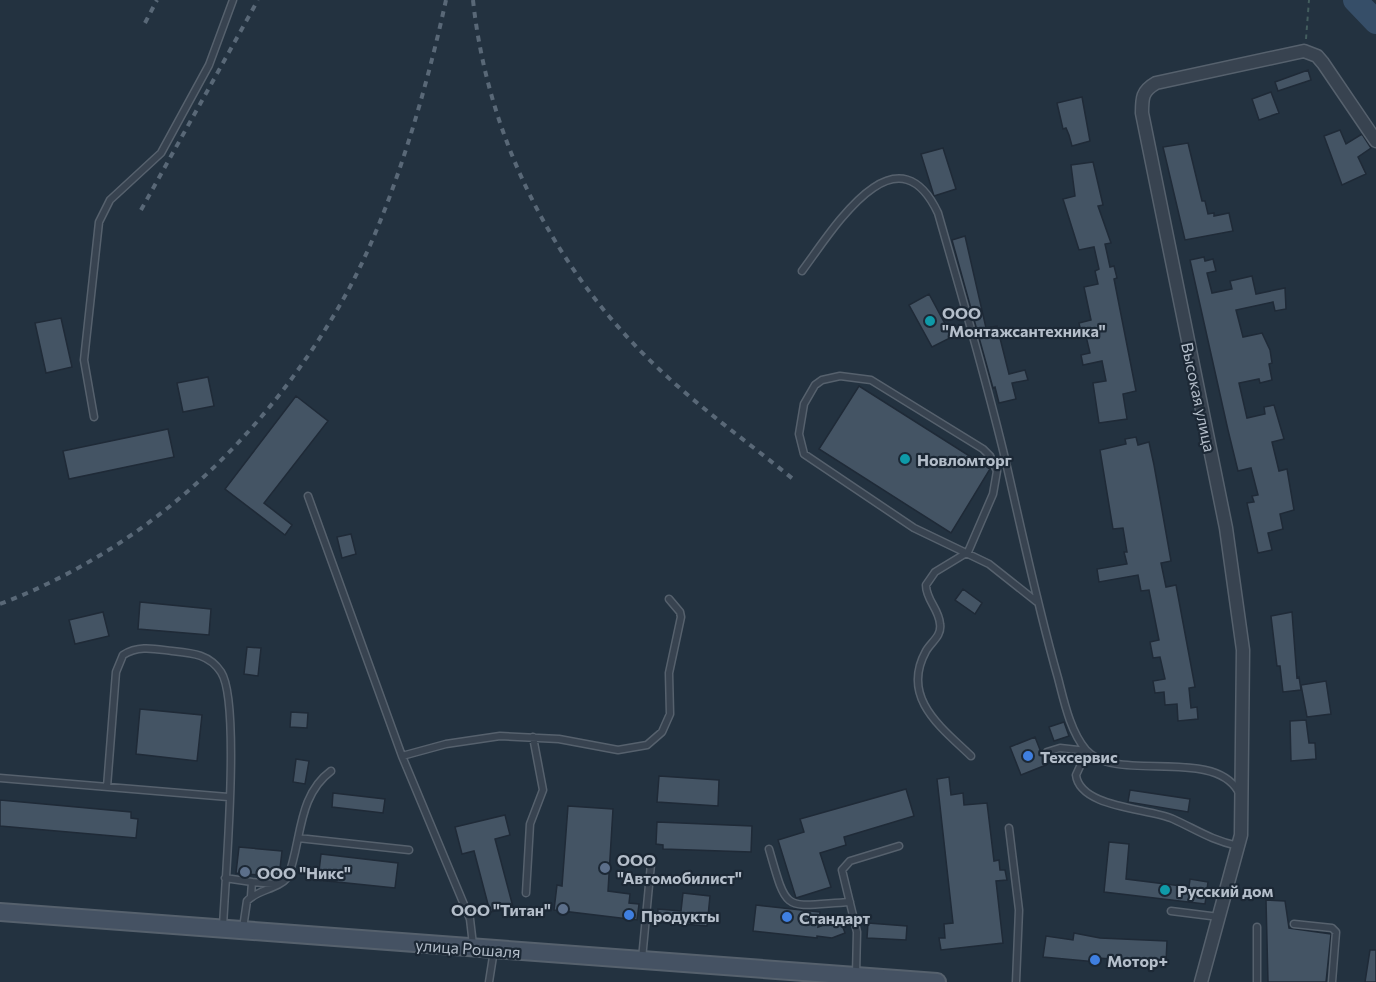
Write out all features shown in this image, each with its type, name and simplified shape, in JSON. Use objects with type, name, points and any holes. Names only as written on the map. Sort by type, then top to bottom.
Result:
[{"type":"main road","name":"улица Рошаля","points":[[0,912],[937,982]]},
{"type":"street","points":[[1305,51],[1317,56],[1323,63],[1376,141]]},
{"type":"street","name":"Высокая улица","points":[[1202,982],[1239,846],[1243,806],[1244,675],[1240,621],[1226,528],[1163,223],[1142,113],[1142,97],[1147,88],[1156,83],[1305,51]]},
{"type":"lane","points":[[94,417],[84,360],[99,222],[110,200],[161,153],[209,65],[233,0]]},
{"type":"lane","points":[[802,271],[846,213],[865,193],[877,185],[888,180],[909,179],[925,190],[938,213],[990,399],[1037,602],[1064,700],[1087,751],[1076,774],[1080,788],[1086,793],[1126,808],[1173,819],[1204,836],[1239,846]]},
{"type":"lane","points":[[971,756],[924,708],[919,679],[923,658],[937,638],[940,624],[926,590],[927,580],[968,552],[996,484],[997,471],[990,456],[983,449],[872,380],[840,376],[822,380],[816,385],[804,404],[799,423],[804,454],[914,528],[968,552],[1004,574],[1037,602]]},
{"type":"lane","points":[[308,495],[402,756],[470,919],[473,948]]},
{"type":"lane","points":[[402,756],[476,738],[559,739],[618,750],[636,749],[656,739],[667,724],[669,673],[680,623],[680,612],[669,599]]},
{"type":"lane","points":[[107,787],[118,663],[123,655],[142,648],[206,657],[220,671],[226,682],[230,706],[223,929]]},
{"type":"lane","points":[[526,893],[528,835],[543,790],[533,737]]},
{"type":"lane","points":[[1047,752],[1060,748],[1087,751],[1111,762],[1197,769],[1220,775],[1235,786],[1243,806]]},
{"type":"lane","points":[[243,931],[246,901],[251,896],[279,884],[288,877],[310,793],[319,780],[331,771]]},
{"type":"lane","points":[[0,778],[228,797]]},
{"type":"lane","points":[[1009,828],[1019,910],[1016,982]]},
{"type":"lane","points":[[298,838],[409,850]]},
{"type":"lane","points":[[856,975],[857,932],[842,876],[845,864],[898,846]]},
{"type":"lane","points":[[769,849],[781,892],[787,901],[799,905],[850,902]]},
{"type":"lane","points":[[642,959],[651,864]]},
{"type":"lane","points":[[225,878],[279,884]]},
{"type":"lane","points":[[251,896],[252,882]]},
{"type":"lane","points":[[1171,911],[1220,917]]},
{"type":"lane","points":[[1294,924],[1332,928],[1336,932],[1332,982]]},
{"type":"lane","points":[[1257,927],[1257,982]]},
{"type":"lane","points":[[489,982],[495,950]]},
{"type":"path","points":[[1305,51],[1309,0]]},
{"type":"building","points":[[1308,70],[1311,80],[1278,91],[1275,82]]},
{"type":"building","points":[[1271,92],[1279,113],[1259,120],[1252,99]]},
{"type":"building","points":[[1082,97],[1090,141],[1072,146],[1066,128],[1063,129],[1057,103]]},
{"type":"building","points":[[1340,130],[1346,144],[1362,134],[1371,148],[1358,157],[1366,174],[1342,185],[1324,136]]},
{"type":"building","points":[[1188,143],[1202,201],[1205,201],[1208,214],[1214,213],[1214,216],[1229,213],[1233,231],[1185,240],[1163,147]]},
{"type":"building","points":[[943,148],[956,189],[934,196],[921,154]]},
{"type":"building","points":[[1093,162],[1103,205],[1098,206],[1111,243],[1105,244],[1110,267],[1114,266],[1117,278],[1114,279],[1136,391],[1123,394],[1127,419],[1099,423],[1093,383],[1106,381],[1102,361],[1083,365],[1081,355],[1090,353],[1085,332],[1081,333],[1079,323],[1091,320],[1084,287],[1098,284],[1095,271],[1099,269],[1094,247],[1079,250],[1063,199],[1075,196],[1071,165]]},
{"type":"building","points":[[965,236],[986,328],[997,326],[1009,374],[1025,370],[1028,380],[1012,383],[1016,399],[999,403],[995,387],[993,388],[952,240]]},
{"type":"building","points":[[1204,257],[1205,261],[1213,259],[1216,271],[1207,273],[1212,293],[1232,289],[1230,281],[1252,276],[1256,294],[1285,288],[1286,309],[1275,311],[1273,302],[1236,310],[1243,337],[1262,333],[1270,350],[1272,363],[1269,364],[1272,380],[1260,383],[1259,379],[1239,383],[1247,418],[1265,414],[1264,407],[1274,405],[1284,439],[1272,442],[1279,471],[1287,469],[1294,510],[1280,514],[1283,529],[1268,533],[1272,550],[1258,553],[1247,503],[1254,502],[1252,496],[1258,495],[1251,468],[1238,471],[1190,260]]},
{"type":"building","name":"ООО \"Монтажсантехника\"","points":[[929,294],[952,337],[932,347],[909,305]]},
{"type":"building","points":[[61,318],[72,367],[46,373],[35,323]]},
{"type":"building","points":[[208,377],[214,406],[183,412],[177,383]]},
{"type":"building","name":"Новломторг","points":[[859,386],[990,469],[951,533],[819,449]]},
{"type":"building","points":[[296,396],[328,421],[264,503],[292,525],[285,535],[225,489]]},
{"type":"building","points":[[168,429],[174,457],[69,479],[63,451]]},
{"type":"building","points":[[1136,437],[1138,445],[1149,442],[1171,561],[1161,563],[1166,587],[1176,585],[1195,687],[1189,688],[1191,708],[1197,707],[1198,719],[1178,721],[1177,704],[1165,705],[1164,692],[1155,693],[1153,681],[1165,679],[1160,657],[1153,658],[1150,642],[1159,640],[1149,590],[1141,591],[1138,575],[1099,582],[1097,569],[1127,564],[1123,528],[1113,529],[1100,450],[1126,444],[1125,439]]},
{"type":"building","points":[[351,534],[356,554],[342,558],[337,537]]},
{"type":"building","points":[[963,589],[982,603],[975,614],[955,600]]},
{"type":"building","points":[[140,602],[211,609],[209,635],[138,629]]},
{"type":"building","points":[[103,612],[109,636],[75,644],[69,620]]},
{"type":"building","points":[[1292,612],[1297,678],[1299,677],[1301,690],[1283,692],[1280,666],[1277,666],[1271,616]]},
{"type":"building","points":[[247,647],[261,648],[258,676],[244,674]]},
{"type":"building","points":[[1326,681],[1331,714],[1307,717],[1301,685]]},
{"type":"building","points":[[140,709],[202,715],[197,761],[136,754]]},
{"type":"building","points":[[291,712],[308,713],[307,728],[290,727]]},
{"type":"building","points":[[1306,720],[1309,743],[1315,743],[1316,759],[1291,761],[1290,721]]},
{"type":"building","points":[[1064,722],[1069,736],[1054,741],[1049,727]]},
{"type":"building","name":"Техсервис","points":[[1035,737],[1046,765],[1021,775],[1010,747]]},
{"type":"building","points":[[296,759],[309,761],[305,784],[293,782]]},
{"type":"building","points":[[659,776],[719,780],[718,806],[657,802]]},
{"type":"building","points":[[949,777],[951,795],[963,793],[964,805],[987,803],[994,861],[999,860],[1000,870],[1005,870],[1007,880],[996,881],[1003,943],[941,950],[939,938],[945,938],[944,924],[953,923],[937,779]]},
{"type":"building","points":[[906,789],[914,816],[844,837],[846,845],[820,853],[831,887],[796,898],[778,840],[804,832],[800,819]]},
{"type":"building","points":[[1130,790],[1190,799],[1188,812],[1128,802]]},
{"type":"building","points":[[333,793],[385,799],[383,813],[332,807]]},
{"type":"building","points":[[0,800],[131,812],[131,818],[138,819],[136,838],[0,826]]},
{"type":"building","points":[[568,806],[613,809],[608,891],[630,894],[629,903],[639,904],[637,920],[554,910],[557,885],[562,886]]},
{"type":"building","points":[[505,815],[510,835],[495,839],[513,907],[490,912],[474,851],[462,854],[455,827]]},
{"type":"building","points":[[657,822],[752,826],[751,852],[663,849],[663,845],[656,844]]},
{"type":"building","points":[[1109,842],[1129,844],[1126,879],[1189,887],[1190,879],[1208,882],[1205,904],[1104,892]]},
{"type":"building","points":[[239,847],[282,851],[279,877],[236,873]]},
{"type":"building","points":[[321,854],[398,863],[395,888],[318,880]]},
{"type":"building","points":[[683,893],[710,896],[707,926],[657,922],[658,909],[681,911]]},
{"type":"building","points":[[1266,900],[1285,901],[1289,928],[1331,934],[1326,982],[1268,982]]},
{"type":"building","name":"Стандарт","points":[[756,905],[820,912],[818,927],[840,919],[845,933],[832,938],[817,936],[817,938],[753,931]]},
{"type":"building","points":[[868,923],[907,926],[906,940],[867,938]]},
{"type":"building","points":[[1074,933],[1100,938],[1167,941],[1166,962],[1097,958],[1097,962],[1043,957],[1046,936],[1073,940]]},
{"type":"building","points":[[1370,950],[1376,950],[1376,982],[1365,982]]},
{"type":"waterway","points":[[1355,0],[1376,22]]},
{"type":"railway","points":[[145,23],[157,0]]},
{"type":"railway","points":[[141,210],[258,0]]},
{"type":"railway","points":[[0,604],[54,580],[106,552],[154,518],[200,481],[280,394],[314,347],[362,264],[392,191],[405,152],[428,74],[446,0]]},
{"type":"railway","points":[[473,0],[481,52],[494,104],[511,153],[533,202],[559,247],[589,291],[623,332],[660,370],[708,412],[793,479]]},
{"type":"place","name":"ООО \"Монтажсантехника\"","points":[[930,321]]},
{"type":"place","name":"Новломторг","points":[[905,459]]},
{"type":"place","name":"Техсервис","points":[[1028,756]]},
{"type":"place","name":"ООО \"Автомобилист\"","points":[[605,868]]},
{"type":"place","name":"ООО \"Никс\"","points":[[245,872]]},
{"type":"place","name":"Русский дом","points":[[1165,890]]},
{"type":"place","name":"ООО \"Титан\"","points":[[563,909]]},
{"type":"place","name":"Продукты","points":[[629,915]]},
{"type":"place","name":"Стандарт","points":[[787,917]]},
{"type":"place","name":"Мотор+","points":[[1095,960]]}]
